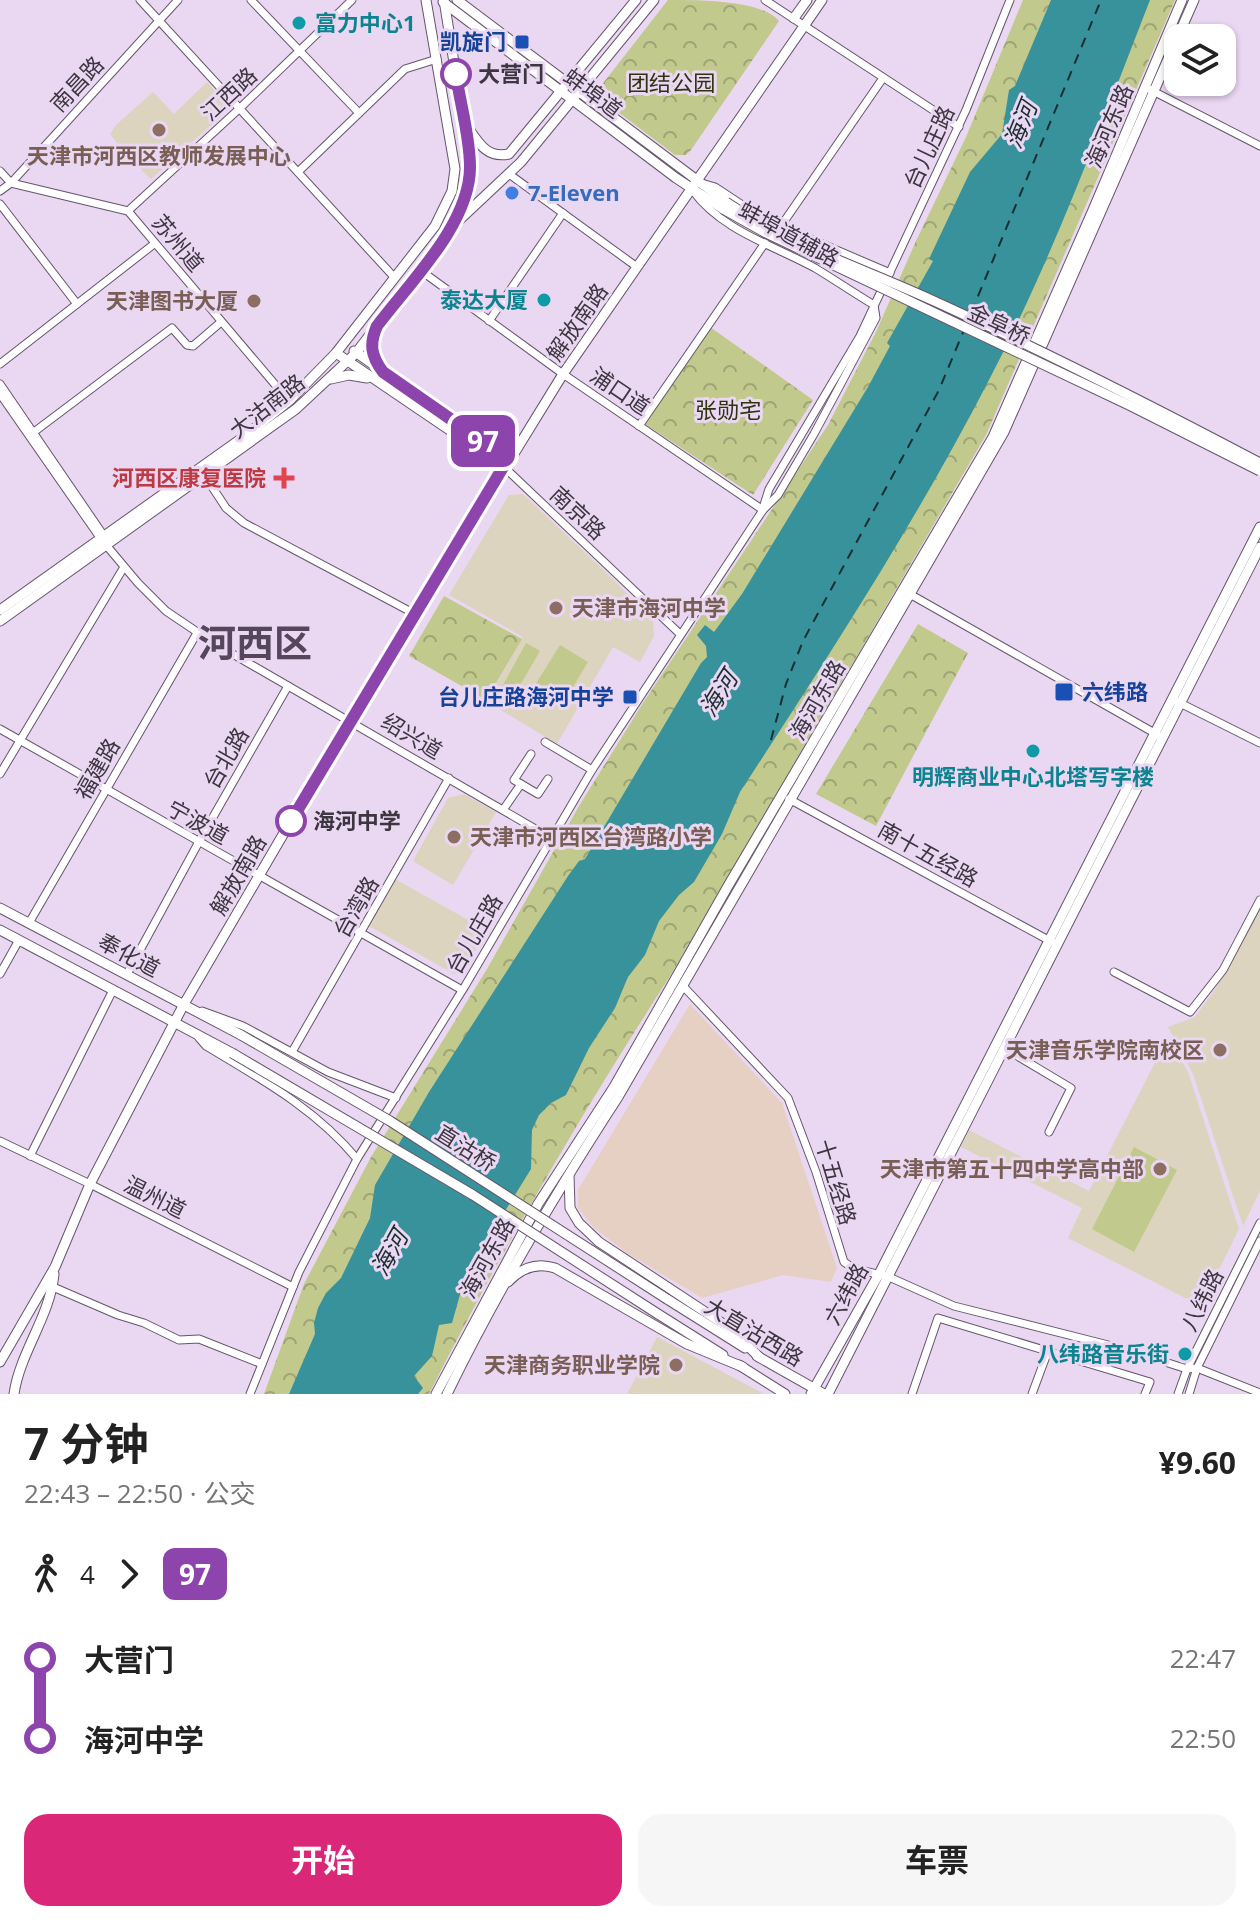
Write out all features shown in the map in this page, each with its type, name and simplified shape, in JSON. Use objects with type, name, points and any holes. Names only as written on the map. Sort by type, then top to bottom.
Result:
[{"type":"main road","points":[[336,353],[435,226],[452,191],[455,169],[453,145],[426,0]]},
{"type":"main road","points":[[463,120],[488,153],[499,156],[509,154],[636,0]]},
{"type":"main road","points":[[451,227],[509,174],[654,0]]},
{"type":"main road","points":[[794,18],[807,0]]},
{"type":"main road","name":"解放南路","points":[[0,1362],[55,1267],[90,1184],[174,1021],[350,720],[563,374],[822,0]]},
{"type":"main road","name":"海河东路","points":[[1150,90],[1182,0]]},
{"type":"main road","name":"海河东路","points":[[436,1394],[466,1332],[538,1204],[614,1087],[1004,432],[1150,90],[1194,0]]},
{"type":"main road","points":[[320,370],[351,357],[377,326],[451,227],[465,197],[470,163],[443,1]]},
{"type":"main road","name":"蚌埠道","points":[[443,1],[566,88],[671,174],[693,183]]},
{"type":"main road","name":"蚌埠道","points":[[460,2],[550,70],[566,88]]},
{"type":"main road","points":[[550,70],[570,71],[587,61]]},
{"type":"main road","name":"蚌埠道","points":[[576,96],[724,206]]},
{"type":"main road","name":"金阜桥","points":[[724,206],[936,301],[1136,398],[1260,463]]},
{"type":"main road","name":"金阜桥","points":[[724,206],[766,233],[1131,406],[1260,471]]},
{"type":"main road","points":[[351,357],[364,316]]},
{"type":"main road","points":[[377,326],[372,353],[383,372]]},
{"type":"main road","name":"南京路","points":[[344,343],[351,357],[374,380],[506,463]]},
{"type":"main road","name":"南京路","points":[[336,353],[383,372],[506,463]]},
{"type":"main road","name":"大沽南路","points":[[202,472],[289,401],[336,353]]},
{"type":"main road","name":"大沽南路","points":[[0,610],[283,419],[351,357]]},
{"type":"main road","points":[[327,382],[349,375],[374,380]]},
{"type":"main road","name":"六纬路","points":[[1176,702],[1260,527]]},
{"type":"main road","name":"大沽南路","points":[[0,621],[105,540]]},
{"type":"main road","name":"六纬路","points":[[826,1394],[1159,735],[1260,547]]},
{"type":"main road","name":"海河东路","points":[[447,1394],[501,1290],[683,986],[786,797]]},
{"type":"main road","name":"奉化道","points":[[0,908],[241,1035]]},
{"type":"main road","name":"奉化道","points":[[0,930],[232,1053]]},
{"type":"main road","name":"六纬路","points":[[812,1391],[884,1276],[1004,1048],[1054,944]]},
{"type":"main road","points":[[136,1002],[144,1001],[150,995],[144,983]]},
{"type":"main road","name":"直沽桥","points":[[241,1035],[390,1121],[667,1299]]},
{"type":"main road","name":"直沽桥","points":[[232,1053],[473,1195],[658,1314]]},
{"type":"main road","points":[[569,1172],[570,1208],[599,1242],[731,1329],[759,1357]]},
{"type":"main road","points":[[501,1290],[528,1267],[545,1265],[687,1344],[743,1367]]},
{"type":"main road","points":[[14,1394],[21,1368],[48,1305],[55,1267]]},
{"type":"main road","name":"大直沽西路","points":[[667,1299],[812,1391],[826,1394]]},
{"type":"main road","name":"大直沽西路","points":[[658,1314],[785,1394]]},
{"type":"street","points":[[140,0],[394,277]]},
{"type":"street","name":"南昌路","points":[[0,191],[11,183],[178,0]]},
{"type":"street","points":[[251,0],[359,113]]},
{"type":"street","name":"江西路","points":[[128,211],[352,0]]},
{"type":"street","points":[[765,0],[959,127]]},
{"type":"street","name":"台儿庄路","points":[[250,1394],[293,1287],[357,1159],[462,990],[592,770],[763,510],[769,489],[860,336],[959,127],[1010,0]]},
{"type":"street","points":[[298,172],[405,69],[437,59]]},
{"type":"street","points":[[781,226],[883,78]]},
{"type":"street","points":[[1150,90],[1260,146]]},
{"type":"street","points":[[0,171],[11,183]]},
{"type":"street","points":[[509,174],[637,267]]},
{"type":"street","name":"苏州道","points":[[11,183],[128,211],[289,401]]},
{"type":"street","name":"蚌埠道","points":[[693,183],[715,187],[762,218],[890,273]]},
{"type":"street","name":"蚌埠道辅路","points":[[693,183],[706,207],[874,305]]},
{"type":"street","points":[[0,204],[77,304]]},
{"type":"street","points":[[489,321],[563,213]]},
{"type":"street","points":[[639,426],[765,243]]},
{"type":"street","points":[[0,364],[154,244]]},
{"type":"street","name":"浦口道","points":[[420,270],[563,374],[763,510]]},
{"type":"street","points":[[34,432],[172,328],[187,345],[193,346],[221,322]]},
{"type":"street","name":"绍兴道","points":[[0,384],[105,540]]},
{"type":"street","name":"绍兴道","points":[[0,394],[124,567],[166,611],[197,633],[551,838]]},
{"type":"street","name":"南京路","points":[[506,463],[680,634]]},
{"type":"street","points":[[202,472],[226,508],[244,523],[415,614]]},
{"type":"street","points":[[0,774],[124,567]]},
{"type":"street","points":[[907,592],[1159,735]]},
{"type":"street","name":"福建路","points":[[29,923],[197,633]]},
{"type":"street","name":"台北路","points":[[127,974],[288,686]]},
{"type":"street","points":[[1176,702],[1260,743]]},
{"type":"street","name":"宁波道","points":[[0,729],[462,990]]},
{"type":"street","points":[[545,742],[592,770]]},
{"type":"street","points":[[531,754],[514,780],[538,794],[548,779]]},
{"type":"street","name":"台湾路","points":[[292,1052],[449,778]]},
{"type":"street","points":[[503,810],[521,784]]},
{"type":"street","name":"南十五经路","points":[[786,797],[1054,944]]},
{"type":"street","points":[[1114,972],[1190,1012],[1223,970],[1260,900]]},
{"type":"street","points":[[0,974],[19,940]]},
{"type":"street","name":"十五经路","points":[[683,986],[788,1098],[816,1172],[844,1262],[954,1306],[1124,1349],[1187,1369],[1197,1368],[1260,1393]]},
{"type":"street","points":[[30,1156],[113,990]]},
{"type":"street","points":[[196,1010],[221,1016],[328,1072],[396,1098]]},
{"type":"street","points":[[189,1028],[206,1046],[293,1098],[338,1136],[357,1159]]},
{"type":"street","points":[[1004,1048],[1071,1088],[1049,1132]]},
{"type":"street","name":"温州道","points":[[0,1141],[293,1287]]},
{"type":"street","name":"八纬路","points":[[1178,1394],[1187,1369],[1260,1223]]},
{"type":"street","name":"八纬路","points":[[1192,1393],[1197,1368],[1260,1241]]},
{"type":"street","points":[[53,1287],[179,1340],[199,1339],[262,1364]]},
{"type":"street","points":[[912,1394],[938,1318],[1150,1382],[1145,1394]]},
{"type":"street","points":[[1032,1394],[1048,1351]]},
{"type":"street","points":[[1187,1369],[1192,1393]]},
{"type":"shaded area","name":"天津市河西区教师发展中心","points":[[207,82],[230,108],[151,179],[110,134],[153,92],[174,114]]},
{"type":"shaded area","name":"天津市海河中学","points":[[523,494],[653,621],[654,636],[640,662],[613,647],[557,744],[486,701],[523,637],[449,595],[509,495]]},
{"type":"shaded area","name":"天津市河西区台湾路小学","points":[[464,794],[496,812],[453,885],[413,861],[448,798]]},
{"type":"shaded area","points":[[395,879],[486,930],[463,973],[454,974],[369,926]]},
{"type":"shaded area","name":"天津音乐学院南校区","points":[[1260,904],[1260,1191],[1243,1226],[1193,1074],[1168,1027],[1195,1017],[1215,990]]},
{"type":"shaded area","points":[[690,1004],[782,1103],[837,1268],[831,1282],[783,1275],[702,1298],[627,1253],[593,1227],[578,1208],[578,1190]]},
{"type":"shaded area","name":"天津市第五十四中学高中部","points":[[1162,1049],[1175,1049],[1188,1072],[1239,1229],[1201,1306],[1068,1238],[1082,1208],[961,1147],[969,1130],[1089,1191]]},
{"type":"shaded area","name":"天津商务职业学院","points":[[657,1337],[764,1394],[627,1394]]},
{"type":"green space","name":"团结公园","points":[[668,0],[745,5],[771,14],[779,21],[686,155],[675,155],[597,96],[597,91]]},
{"type":"green space","points":[[1023,0],[1175,0],[986,435],[672,973],[545,1180],[429,1394],[264,1394],[304,1284],[371,1157],[487,969],[579,806],[643,703],[828,425],[876,332],[966,137]]},
{"type":"green space","name":"张勋宅","points":[[710,327],[813,400],[753,495],[645,424]]},
{"type":"green space","points":[[444,596],[522,639],[486,700],[409,656]]},
{"type":"green space","points":[[918,624],[968,653],[876,826],[816,794]]},
{"type":"green space","points":[[526,643],[540,651],[511,701],[498,694]]},
{"type":"green space","points":[[560,645],[588,662],[561,707],[532,690]]},
{"type":"green space","points":[[1134,1147],[1177,1170],[1134,1252],[1092,1229]]},
{"type":"water","name":"海河","points":[[1051,0],[1150,0],[1055,239],[1013,332],[962,432],[870,588],[740,792],[722,834],[694,882],[679,895],[659,921],[645,955],[628,977],[615,1008],[589,1048],[566,1095],[551,1103],[539,1115],[532,1130],[531,1169],[478,1255],[475,1271],[461,1291],[452,1323],[439,1325],[432,1356],[414,1376],[423,1388],[418,1394],[289,1394],[315,1334],[318,1308],[326,1293],[341,1278],[370,1218],[375,1185],[429,1092],[568,876],[579,861],[585,859],[707,657],[706,646],[697,635],[705,625],[714,632],[742,594],[868,387],[890,346],[887,343],[933,261],[929,259],[970,172],[1002,134],[1009,90],[1015,86]]},
{"type":"ferry route","points":[[971,313],[1101,0]]},
{"type":"ferry route","points":[[771,740],[786,684],[803,641],[939,390],[964,330]]},
{"type":"bus line","name":"97","points":[[291,821],[508,459],[383,372],[372,353],[377,326],[446,235],[465,197],[470,163],[456,74]]},
{"type":"place","name":"富力中心1","points":[[299,23]]},
{"type":"place","name":"凯旋门","points":[[522,42]]},
{"type":"place","name":"大营门","points":[[456,74]]},
{"type":"place","name":"天津市河西区教师发展中心","points":[[159,130]]},
{"type":"place","name":"7-Eleven","points":[[512,193]]},
{"type":"place","name":"泰达大厦","points":[[544,300]]},
{"type":"place","name":"天津图书大厦","points":[[254,301]]},
{"type":"place","name":"河西区康复医院","points":[[284,478]]},
{"type":"place","name":"天津市海河中学","points":[[556,608]]},
{"type":"place","name":"六纬路","points":[[1064,692]]},
{"type":"place","name":"台儿庄路海河中学","points":[[630,697]]},
{"type":"place","name":"明辉商业中心北塔写字楼","points":[[1033,751]]},
{"type":"place","name":"海河中学","points":[[291,821]]},
{"type":"place","name":"天津市河西区台湾路小学","points":[[454,837]]},
{"type":"place","name":"天津音乐学院南校区","points":[[1220,1050]]},
{"type":"place","name":"天津市第五十四中学高中部","points":[[1160,1169]]},
{"type":"place","name":"八纬路音乐街","points":[[1185,1354]]},
{"type":"place","name":"天津商务职业学院","points":[[676,1365]]},
{"type":"district","name":"河西区","points":[[255,644]]}]
